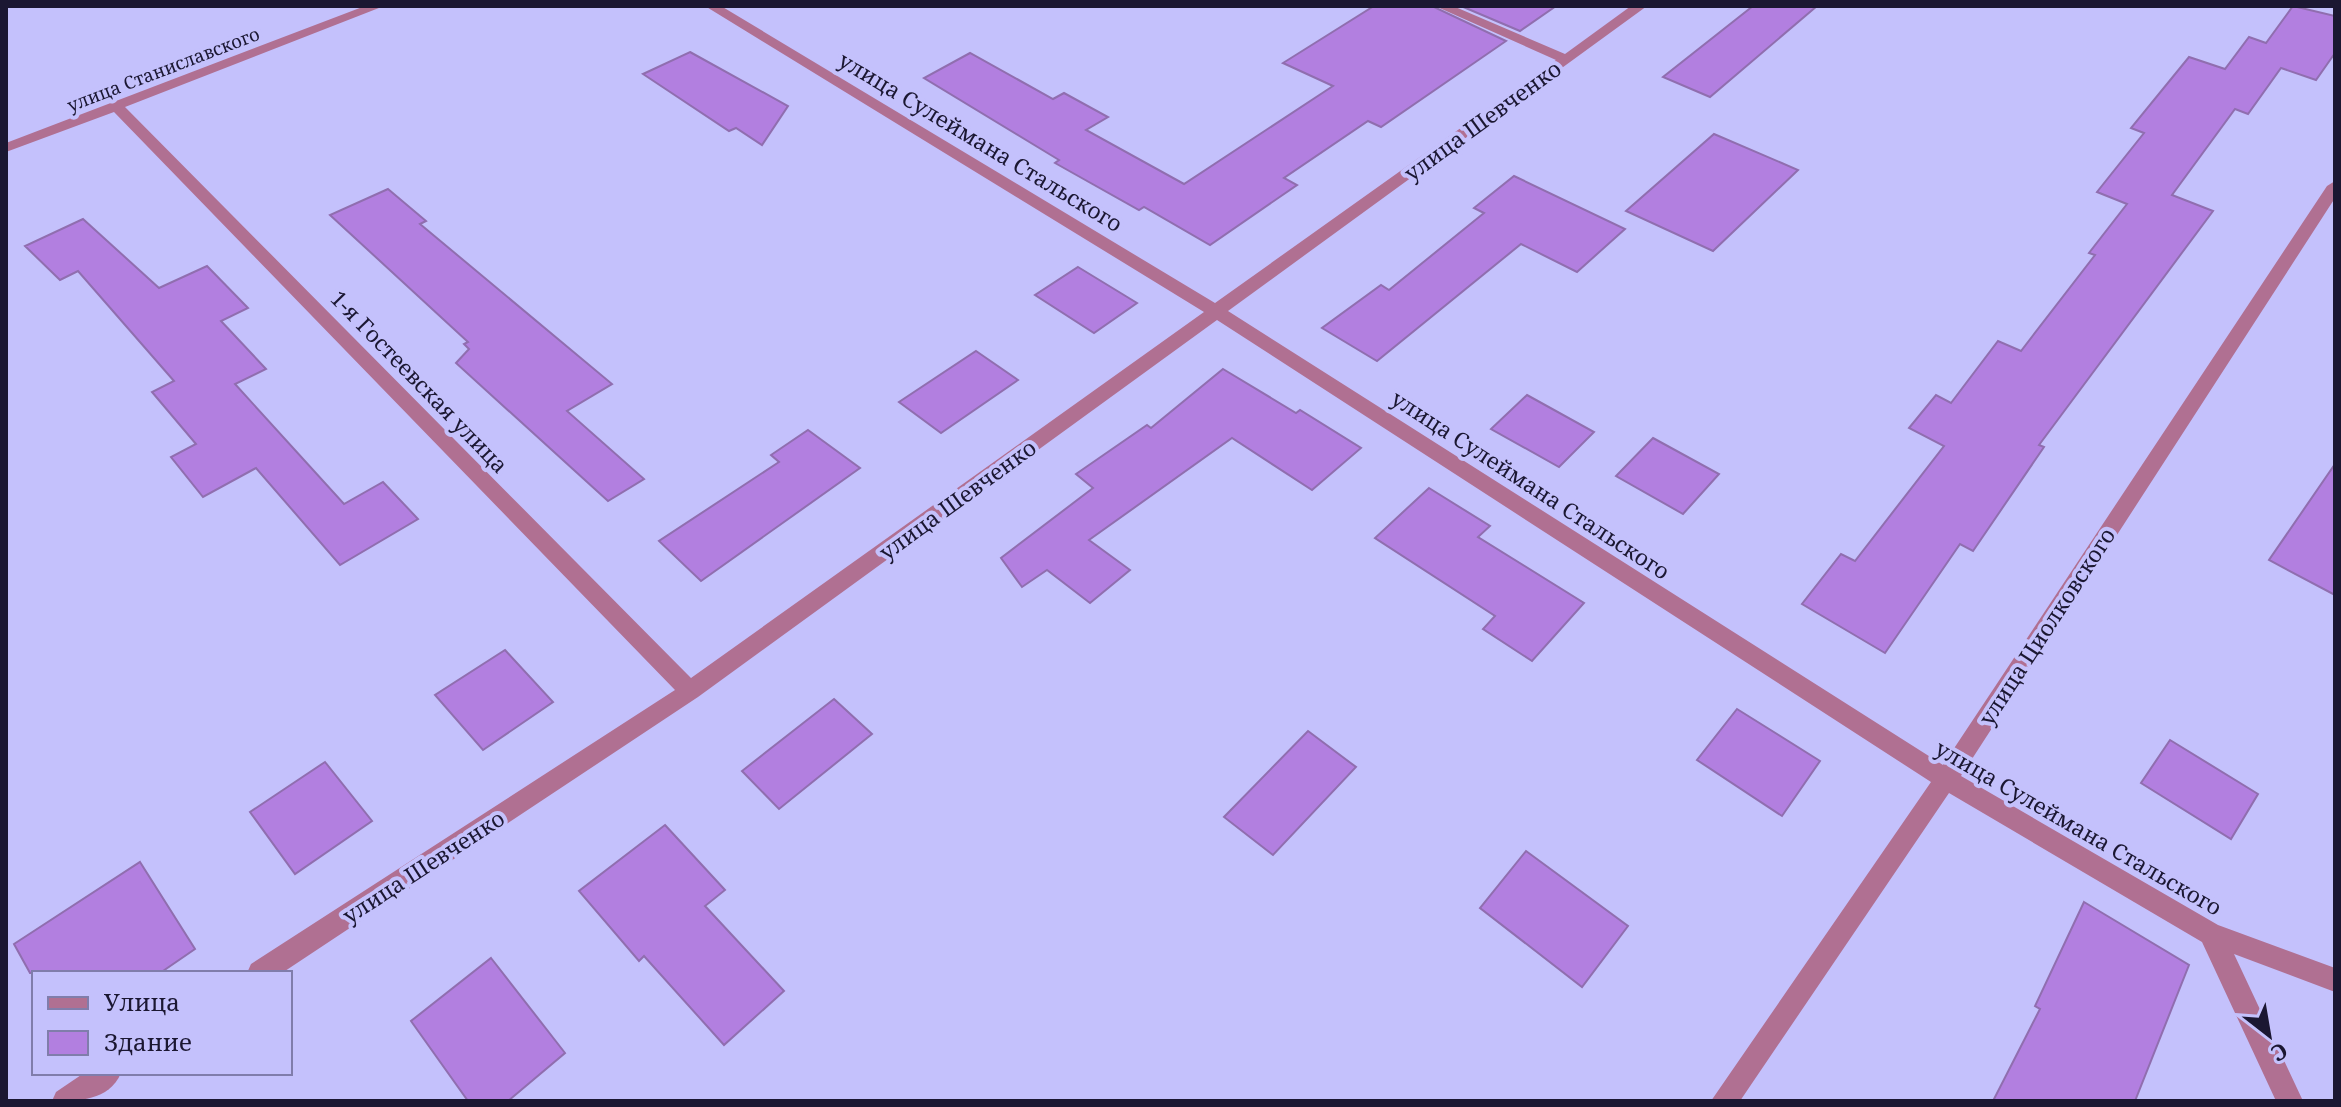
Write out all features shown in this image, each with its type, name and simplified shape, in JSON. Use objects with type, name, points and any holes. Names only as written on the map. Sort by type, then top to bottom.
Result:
[{"type":"street","name":"улица Станиславского","points":[[6,148],[377,6]]},
{"type":"street","name":"улица Сулеймана Стальского","points":[[712,6],[1217,312],[1946,779],[2211,934],[2335,980]]},
{"type":"street","points":[[1442,6],[1566,59]]},
{"type":"street","name":"улица Шевченко","points":[[263,971],[690,691],[1640,6]]},
{"type":"street","name":"1-я Гостеевская улица","points":[[116,106],[690,691]]},
{"type":"street","name":"улица Циолковского","points":[[1724,1101],[1946,779],[2335,186]]},
{"type":"street","points":[[2211,934],[2290,1101]]},
{"type":"street","points":[[65,1101],[105,1075]]},
{"type":"building","points":[[1374,6],[1432,6],[1506,41],[1381,127],[1368,121],[1284,178],[1297,185],[1210,245],[1144,207],[1139,210],[1055,163],[1059,160],[924,78],[970,53],[1053,99],[1064,93],[1108,117],[1086,130],[1184,184],[1333,86],[1283,63]]},
{"type":"building","points":[[1461,6],[1556,6],[1520,31]]},
{"type":"building","points":[[1753,6],[1817,6],[1710,97],[1663,77]]},
{"type":"building","points":[[2293,6],[2335,16],[2335,53],[2316,80],[2281,68],[2248,114],[2235,109],[2172,195],[2213,211],[2039,445],[2044,447],[1973,551],[1960,544],[1885,653],[1802,604],[1841,554],[1855,561],[1944,446],[1909,428],[1936,395],[1951,403],[1998,341],[2021,351],[2095,255],[2089,253],[2127,204],[2097,192],[2144,133],[2131,128],[2189,57],[2225,69],[2249,37],[2266,43]]},
{"type":"building","points":[[690,52],[788,106],[762,145],[736,128],[729,131],[643,74]]},
{"type":"building","points":[[1714,134],[1798,170],[1713,251],[1626,211]]},
{"type":"building","points":[[1514,176],[1625,229],[1577,272],[1521,244],[1377,361],[1322,328],[1381,285],[1389,290],[1484,213],[1474,208]]},
{"type":"building","points":[[388,189],[426,221],[420,224],[612,384],[567,411],[644,479],[608,501],[456,363],[469,349],[464,344],[468,342],[330,215]]},
{"type":"building","points":[[83,219],[159,288],[207,266],[248,308],[221,321],[266,369],[235,384],[344,504],[383,482],[418,519],[340,565],[256,468],[203,497],[171,457],[196,444],[152,392],[174,381],[78,271],[60,280],[25,246]]},
{"type":"building","points":[[1078,267],[1137,303],[1094,333],[1035,295]]},
{"type":"building","points":[[976,351],[1018,380],[941,433],[899,402]]},
{"type":"building","points":[[1223,369],[1296,413],[1300,410],[1361,448],[1312,490],[1232,438],[1089,540],[1130,570],[1090,603],[1047,570],[1022,587],[1001,558],[1093,488],[1076,474],[1147,425],[1151,428]]},
{"type":"building","points":[[1527,395],[1594,432],[1559,467],[1491,429]]},
{"type":"building","points":[[808,430],[860,468],[701,581],[659,541],[779,462],[771,455]]},
{"type":"building","points":[[1653,438],[1719,474],[1683,514],[1616,476]]},
{"type":"building","points":[[2335,464],[2335,595],[2269,560]]},
{"type":"building","points":[[1429,488],[1490,526],[1478,537],[1584,603],[1532,661],[1483,629],[1495,616],[1375,538]]},
{"type":"building","points":[[505,650],[553,702],[483,750],[435,695]]},
{"type":"building","points":[[834,699],[872,734],[779,809],[742,771]]},
{"type":"building","points":[[1737,709],[1820,761],[1782,816],[1697,760]]},
{"type":"building","points":[[1308,731],[1356,767],[1273,855],[1224,817]]},
{"type":"building","points":[[2170,740],[2258,794],[2231,839],[2141,783]]},
{"type":"building","points":[[325,762],[372,821],[295,874],[250,812]]},
{"type":"building","points":[[665,825],[725,890],[705,906],[784,991],[724,1045],[644,956],[639,961],[579,891]]},
{"type":"building","points":[[1526,851],[1628,926],[1582,987],[1480,908]]},
{"type":"building","points":[[140,862],[195,949],[163,971],[30,973],[14,944]]},
{"type":"building","points":[[2084,902],[2189,965],[2135,1101],[1993,1101],[2040,1009],[2035,1006]]},
{"type":"building","points":[[491,958],[565,1053],[508,1101],[468,1101],[411,1021]]}]
